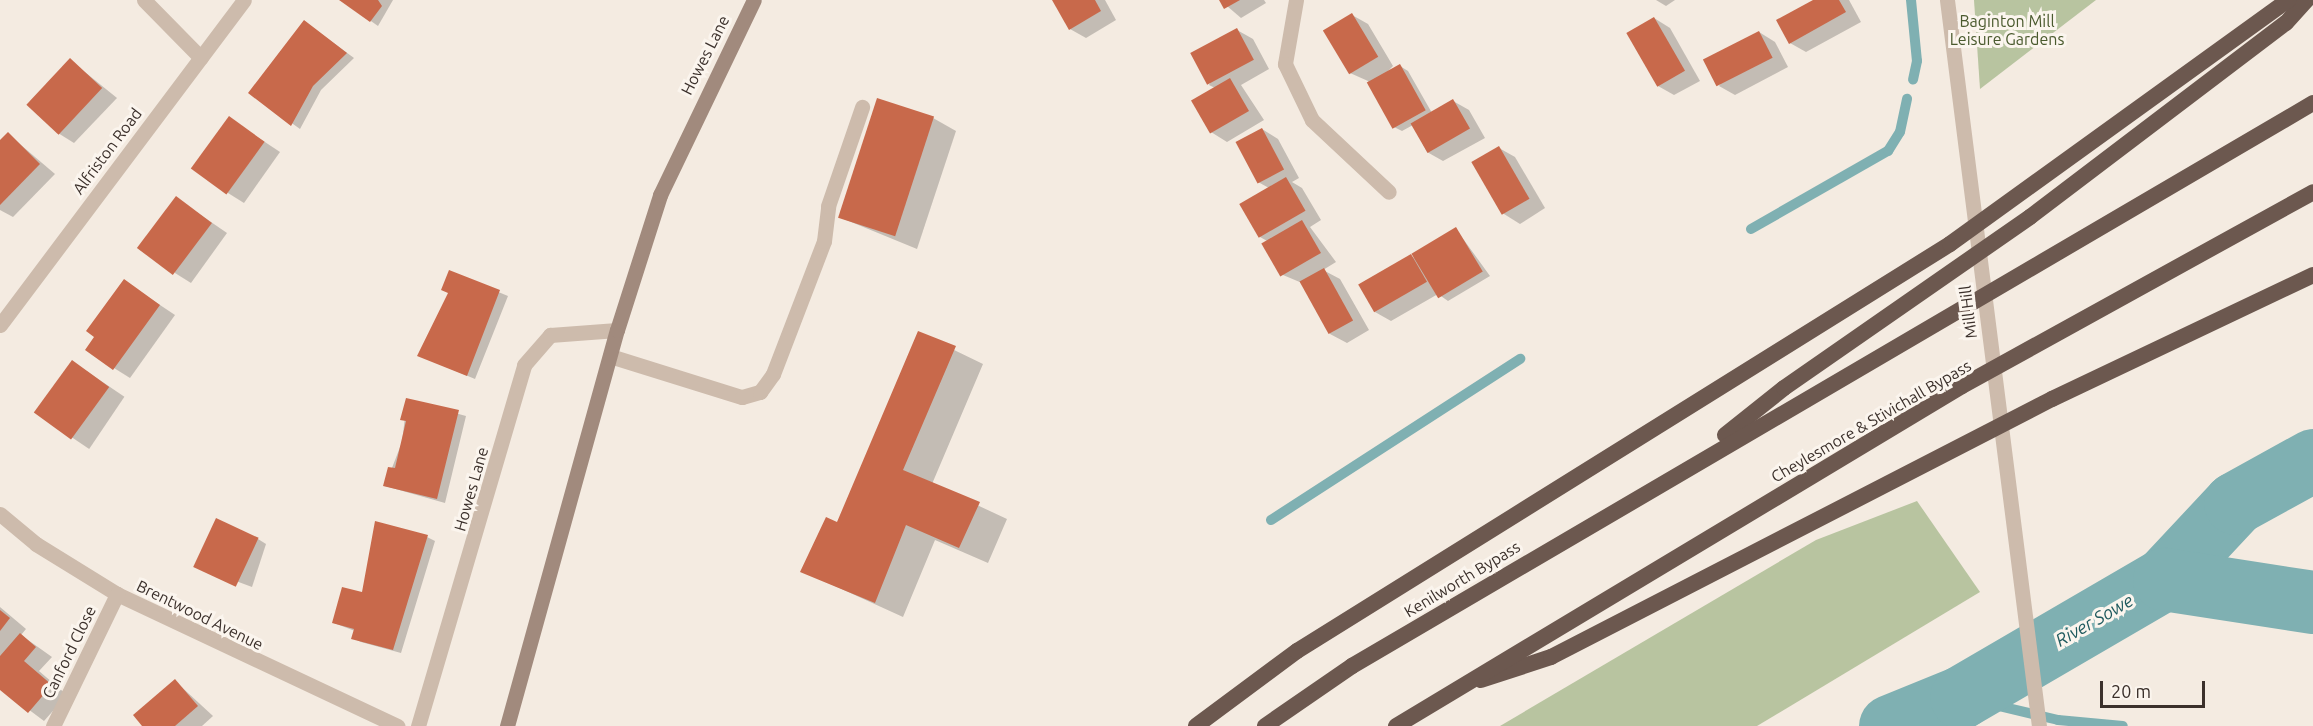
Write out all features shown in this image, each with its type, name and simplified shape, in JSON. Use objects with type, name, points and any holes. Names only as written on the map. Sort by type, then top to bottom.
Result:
[{"type":"highway","points":[[1196,726],[1297,651],[1950,244],[2288,0]]},
{"type":"highway","points":[[1682,470],[1784,388],[2030,217],[2286,23],[2307,0]]},
{"type":"highway","points":[[1682,470],[2313,103]]},
{"type":"highway","name":"Cheylesmore & Stivichall Bypass","points":[[1452,690],[1962,386],[2313,192]]},
{"type":"highway","points":[[1396,726],[1452,690],[1551,657],[1954,448],[2313,275]]},
{"type":"highway","name":"Kenilworth Bypass","points":[[1265,726],[1352,666],[1682,470]]},
{"type":"main road","name":"Howes Lane","points":[[507,726],[617,330],[660,195],[754,0]]},
{"type":"street","points":[[144,0],[201,58]]},
{"type":"street","name":"Alfriston Road","points":[[0,325],[244,0]]},
{"type":"street","points":[[1296,0],[1285,64],[1294,83],[1312,120],[1389,192]]},
{"type":"street","name":"Mill Hill","points":[[1947,0],[2038,725]]},
{"type":"street","points":[[610,356],[742,397],[760,392],[769,384],[824,241],[828,206],[862,107]]},
{"type":"street","name":"Howes Lane","points":[[418,726],[524,365],[550,335],[617,330]]},
{"type":"street","name":"Brentwood Avenue","points":[[0,513],[36,544],[117,594],[398,726]]},
{"type":"street","name":"Canford Close","points":[[53,726],[117,594]]},
{"type":"green space","name":"Baginton Mill Leisure Gardens","points":[[1974,0],[2096,0],[1980,89]]},
{"type":"green space","points":[[1917,501],[1980,592],[1757,726],[1500,726],[1816,540]]},
{"type":"building","points":[[339,0],[378,0],[382,6],[370,22]]},
{"type":"building","points":[[1052,0],[1095,0],[1101,11],[1069,30]]},
{"type":"building","points":[[1219,0],[1240,0],[1224,9]]},
{"type":"building","points":[[1813,0],[1839,0],[1846,12],[1789,44],[1776,20]]},
{"type":"building","points":[[1352,13],[1378,57],[1349,74],[1323,31]]},
{"type":"building","points":[[1654,17],[1685,71],[1657,87],[1626,33]]},
{"type":"building","points":[[304,20],[347,53],[313,86],[291,126],[248,93]]},
{"type":"building","points":[[1237,28],[1254,60],[1207,85],[1190,53]]},
{"type":"building","points":[[1759,31],[1773,58],[1716,86],[1703,60]]},
{"type":"building","points":[[70,58],[102,88],[59,135],[26,105]]},
{"type":"building","points":[[1400,64],[1426,110],[1392,129],[1367,82]]},
{"type":"building","points":[[1230,78],[1249,111],[1210,133],[1191,100]]},
{"type":"building","points":[[877,98],[934,117],[895,236],[838,218]]},
{"type":"building","points":[[1453,99],[1470,128],[1428,153],[1411,124]]},
{"type":"building","points":[[229,116],[265,142],[226,194],[191,169]]},
{"type":"building","points":[[1262,128],[1284,169],[1258,184],[1236,142]]},
{"type":"building","points":[[8,132],[40,164],[0,205],[0,140]]},
{"type":"building","points":[[1499,146],[1530,199],[1502,215],[1471,162]]},
{"type":"building","points":[[1286,177],[1306,211],[1259,238],[1239,204]]},
{"type":"building","points":[[176,196],[212,223],[173,275],[137,248]]},
{"type":"building","points":[[1302,220],[1321,253],[1280,276],[1261,244]]},
{"type":"building","points":[[1456,227],[1483,272],[1438,298],[1411,254]]},
{"type":"building","points":[[1411,254],[1427,282],[1374,312],[1358,284]]},
{"type":"building","points":[[1324,268],[1353,320],[1329,334],[1300,282]]},
{"type":"building","points":[[449,270],[500,290],[467,376],[417,356],[448,293],[441,290]]},
{"type":"building","points":[[124,279],[160,305],[113,370],[85,350],[94,337],[86,331]]},
{"type":"building","points":[[918,331],[956,346],[903,470],[980,502],[959,548],[906,525],[875,603],[800,572],[826,517],[837,522]]},
{"type":"building","points":[[72,360],[109,387],[71,440],[34,413]]},
{"type":"building","points":[[406,398],[459,410],[437,499],[383,486],[388,467],[395,468],[406,421],[400,420]]},
{"type":"building","points":[[216,518],[259,538],[236,587],[193,567]]},
{"type":"building","points":[[375,521],[428,535],[393,650],[351,639],[354,629],[332,623],[342,587],[362,592]]},
{"type":"building","points":[[0,610],[10,618],[0,631]]},
{"type":"building","points":[[20,633],[36,647],[24,661],[52,685],[28,713],[0,690],[0,656]]},
{"type":"building","points":[[175,679],[198,706],[175,726],[142,726],[133,715]]},
{"type":"waterway","points":[[1911,0],[1917,61],[1913,80]]},
{"type":"waterway","points":[[1751,229],[1888,151],[1900,132],[1907,99]]},
{"type":"waterway","points":[[1271,520],[1520,359]]},
{"type":"waterway","points":[[2164,579],[2235,503],[2313,460]]},
{"type":"waterway","name":"River Sowe","points":[[1890,726],[1961,697],[2164,579],[2313,602]]},
{"type":"waterway","points":[[1961,697],[2058,720],[2123,726]]}]
